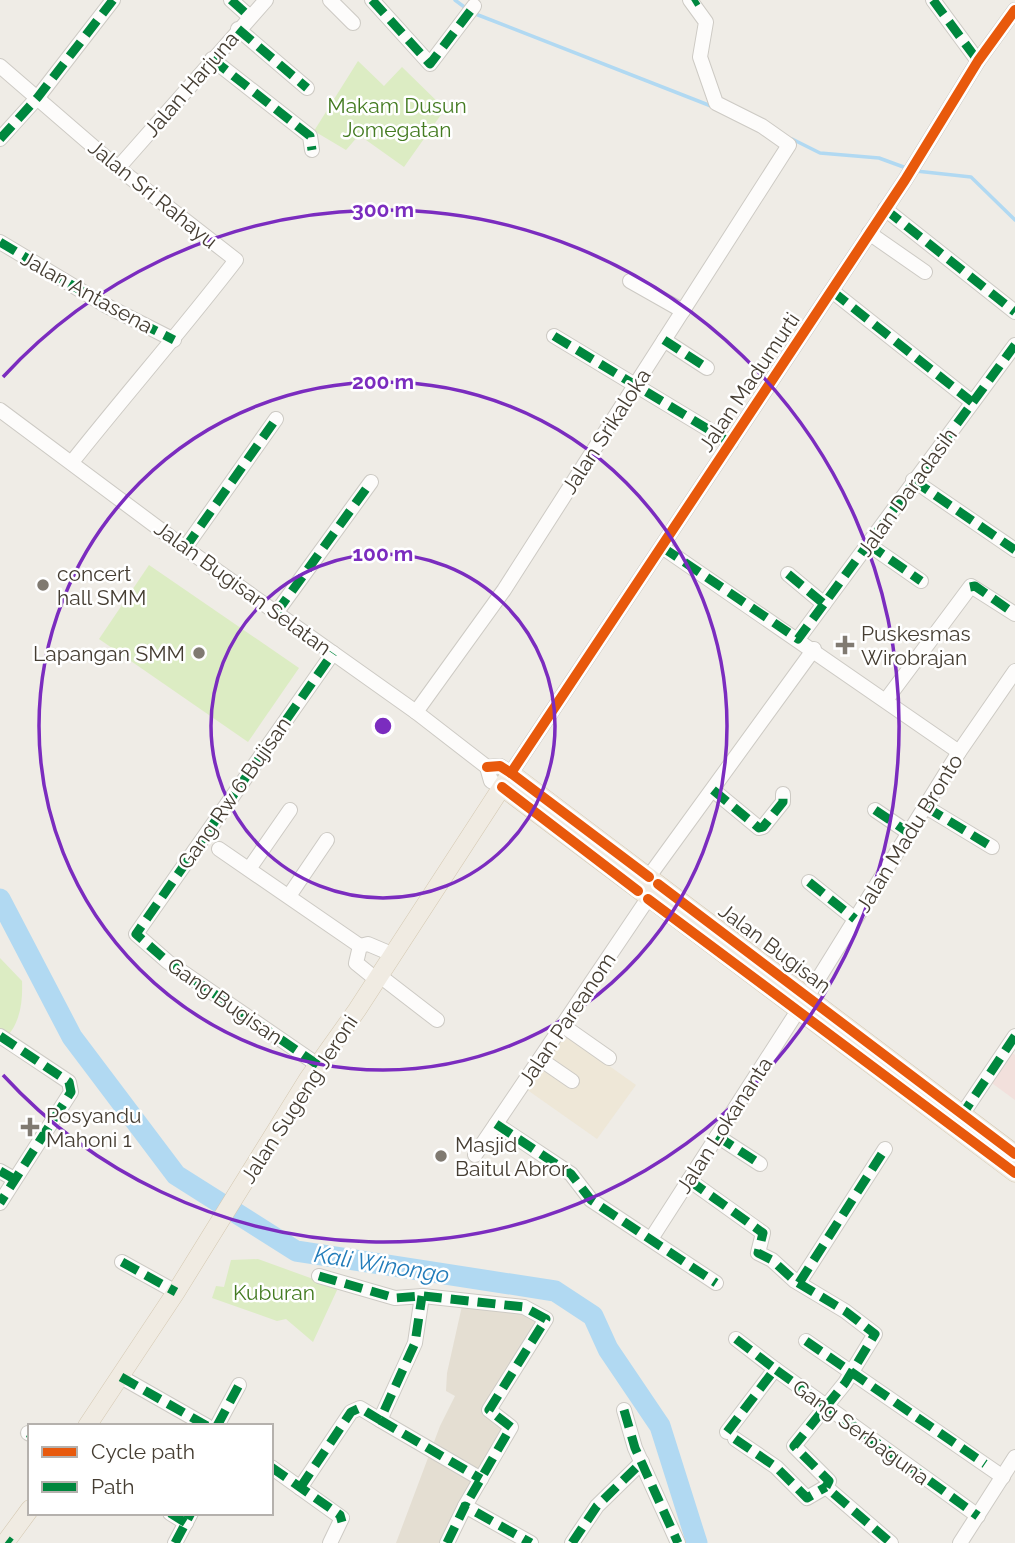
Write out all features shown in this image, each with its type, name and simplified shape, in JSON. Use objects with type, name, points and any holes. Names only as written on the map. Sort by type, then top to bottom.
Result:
[{"type":"main road","name":"Jalan Bugisan","points":[[507,780],[959,1120],[1015,1154]]},
{"type":"main road","name":"Jalan Sugeng Jeroni","points":[[88,1424],[176,1292],[318,1065],[394,955],[507,780]]},
{"type":"main road","name":"Jalan Bugisan","points":[[959,1120],[1015,1173]]},
{"type":"main road","points":[[8,1542],[28,1512]]},
{"type":"street","points":[[0,139],[38,97],[113,0]]},
{"type":"street","points":[[231,0],[250,17]]},
{"type":"street","name":"Jalan Harjuna","points":[[118,169],[266,0]]},
{"type":"street","points":[[330,0],[353,23]]},
{"type":"street","points":[[372,0],[430,64],[474,6]]},
{"type":"street","points":[[933,0],[978,61]]},
{"type":"street","name":"Jalan Srikaloka","points":[[416,712],[504,590],[789,145],[762,126],[720,106],[700,57],[706,22],[694,1]]},
{"type":"street","name":"Jalan Madumurti","points":[[507,780],[905,180],[978,61],[1015,10]]},
{"type":"street","points":[[239,29],[307,88]]},
{"type":"street","points":[[212,59],[310,136],[312,150]]},
{"type":"street","name":"Jalan Sri Rahayu","points":[[0,66],[118,169],[236,260],[174,340],[141,374],[72,463]]},
{"type":"street","points":[[885,209],[1015,312]]},
{"type":"street","points":[[869,233],[925,272]]},
{"type":"street","name":"Jalan Antasena","points":[[0,242],[104,306],[174,340]]},
{"type":"street","points":[[630,281],[683,311]]},
{"type":"street","points":[[832,291],[972,402]]},
{"type":"street","points":[[554,336],[731,443]]},
{"type":"street","points":[[664,340],[707,368]]},
{"type":"street","name":"Jalan Daradasih","points":[[644,885],[713,790],[806,644],[824,604],[1015,345]]},
{"type":"street","name":"Jalan Bugisan Selatan","points":[[0,410],[185,548],[416,712],[486,766],[491,781],[507,780]]},
{"type":"street","points":[[185,548],[276,419]]},
{"type":"street","points":[[913,480],[1015,550]]},
{"type":"street","points":[[276,613],[370,482]]},
{"type":"street","points":[[868,544],[921,581]]},
{"type":"street","points":[[662,547],[959,752]]},
{"type":"street","points":[[788,573],[824,604]]},
{"type":"street","points":[[886,700],[971,586],[1015,614]]},
{"type":"street","name":"Jalan Daradasih","points":[[644,885],[806,644]]},
{"type":"street","name":"Gang Rw 6 Bujisan","points":[[136,934],[333,653]]},
{"type":"street","name":"Jalan Madu Bronto","points":[[802,1004],[959,752],[1015,671]]},
{"type":"street","points":[[713,790],[759,828],[763,827],[783,802],[783,794]]},
{"type":"street","points":[[926,807],[992,847]]},
{"type":"street","points":[[249,869],[290,810]]},
{"type":"street","points":[[875,810],[909,833]]},
{"type":"street","points":[[289,896],[327,840]]},
{"type":"street","points":[[219,849],[360,946],[368,944],[394,955]]},
{"type":"street","points":[[809,882],[855,919]]},
{"type":"street","name":"Jalan Pareanom","points":[[475,1155],[562,1025],[644,885]]},
{"type":"street","name":"Gang Bugisan","points":[[136,934],[168,962],[318,1065]]},
{"type":"street","points":[[360,946],[356,963],[437,1020]]},
{"type":"street","name":"Jalan Lokananta","points":[[651,1238],[802,1004]]},
{"type":"street","points":[[562,1025],[609,1058]]},
{"type":"street","points":[[0,1036],[65,1079],[71,1087],[69,1097],[0,1203]]},
{"type":"street","points":[[959,1120],[1015,1036]]},
{"type":"street","points":[[540,1059],[572,1081]]},
{"type":"street","points":[[496,1124],[570,1174],[591,1200],[716,1283]]},
{"type":"street","points":[[717,1136],[760,1164]]},
{"type":"street","points":[[799,1283],[885,1149]]},
{"type":"street","points":[[0,1171],[14,1179]]},
{"type":"street","points":[[689,1180],[763,1233],[758,1253],[873,1331],[871,1343],[852,1372],[794,1446],[829,1481],[826,1487],[891,1543]]},
{"type":"street","points":[[122,1262],[176,1292]]},
{"type":"street","points":[[319,1276],[395,1298],[422,1296],[524,1307],[545,1320],[489,1410],[511,1427],[447,1543]]},
{"type":"street","points":[[380,1420],[415,1343],[422,1296]]},
{"type":"street","points":[[736,1339],[775,1369]]},
{"type":"street","points":[[807,1341],[1003,1477]]},
{"type":"street","name":"Gang Serbaguna","points":[[826,1487],[807,1498],[776,1467],[731,1436],[775,1369],[978,1516]]},
{"type":"street","points":[[121,1377],[203,1424]]},
{"type":"street","points":[[218,1424],[239,1385]]},
{"type":"street","points":[[300,1488],[351,1412],[360,1408],[481,1479]]},
{"type":"street","points":[[624,1410],[642,1462],[678,1543]]},
{"type":"street","points":[[960,1543],[1015,1457]]},
{"type":"street","points":[[572,1543],[597,1506],[642,1462]]},
{"type":"street","points":[[273,1468],[340,1515],[342,1522],[330,1543]]},
{"type":"street","points":[[466,1506],[531,1543]]},
{"type":"street","points":[[175,1543],[188,1518]]},
{"type":"shaded area","points":[[563,1033],[636,1085],[597,1139],[526,1089]]},
{"type":"shaded area","points":[[1010,1051],[1015,1055],[1015,1100],[989,1081]]},
{"type":"shaded area","points":[[464,1297],[548,1319],[488,1411],[508,1429],[446,1543],[396,1543],[440,1426],[455,1396],[446,1391],[447,1373]]},
{"type":"green space","name":"Makam Dusun Jomegatan","points":[[358,61],[384,86],[402,67],[445,109],[404,167],[359,135],[346,150],[314,131]]},
{"type":"green space","name":"Lapangan SMM","points":[[149,565],[299,668],[248,742],[99,639]]},
{"type":"green space","points":[[0,958],[22,981],[22,989],[16,1023],[7,1037],[0,1042]]},
{"type":"green space","name":"Kuburan","points":[[258,1259],[338,1288],[313,1342],[286,1319],[277,1321],[212,1298],[216,1286],[224,1287],[231,1260]]},
{"type":"waterway","points":[[455,0],[467,9]]},
{"type":"waterway","points":[[473,13],[711,106]]},
{"type":"waterway","points":[[792,139],[820,153],[879,158],[909,169]]},
{"type":"waterway","points":[[916,171],[971,177],[1015,220]]},
{"type":"waterway","name":"Kali Winongo","points":[[0,899],[72,1037],[176,1175],[296,1251],[555,1291],[593,1316],[608,1349],[660,1426],[697,1543]]},
{"type":"marked path","points":[[0,139],[38,97],[113,0]]},
{"type":"marked path","points":[[231,0],[250,17]]},
{"type":"marked path","points":[[372,0],[430,64],[474,6]]},
{"type":"marked path","points":[[693,3],[698,0]]},
{"type":"marked path","points":[[933,0],[978,61]]},
{"type":"marked path","points":[[238,29],[307,88]]},
{"type":"marked path","points":[[212,59],[310,136],[312,150]]},
{"type":"marked path","points":[[885,209],[1015,312]]},
{"type":"marked path","points":[[0,242],[105,305],[174,340]]},
{"type":"marked path","points":[[832,291],[972,402]]},
{"type":"marked path","points":[[554,336],[731,443]]},
{"type":"marked path","points":[[664,340],[707,368]]},
{"type":"marked path","points":[[662,547],[798,639],[1015,345]]},
{"type":"marked path","points":[[185,548],[276,419]]},
{"type":"marked path","points":[[913,480],[1015,550]]},
{"type":"marked path","points":[[276,613],[371,482]]},
{"type":"marked path","points":[[868,544],[921,581]]},
{"type":"marked path","points":[[788,574],[824,604]]},
{"type":"marked path","points":[[970,587],[975,586],[1015,614]]},
{"type":"marked path","points":[[318,1065],[168,962],[136,934],[333,653]]},
{"type":"marked path","points":[[713,790],[759,828],[763,827],[783,802],[783,794]]},
{"type":"marked path","points":[[926,807],[992,847]]},
{"type":"marked path","points":[[875,810],[909,833]]},
{"type":"marked path","points":[[809,882],[855,919]]},
{"type":"marked path","points":[[0,1036],[69,1082],[71,1092],[0,1203]]},
{"type":"marked path","points":[[960,1118],[1015,1036]]},
{"type":"marked path","points":[[496,1124],[571,1174],[591,1200],[716,1283]]},
{"type":"marked path","points":[[717,1136],[760,1164]]},
{"type":"marked path","points":[[799,1283],[885,1149]]},
{"type":"marked path","points":[[0,1171],[14,1179]]},
{"type":"marked path","points":[[689,1180],[763,1233],[758,1253],[772,1260],[795,1281],[845,1311],[875,1334],[845,1383],[794,1446],[829,1481],[826,1487],[891,1543]]},
{"type":"marked path","points":[[122,1262],[176,1292]]},
{"type":"marked path","points":[[319,1276],[395,1298],[423,1296],[524,1307],[546,1319],[489,1410],[511,1427],[465,1506]]},
{"type":"marked path","points":[[300,1488],[351,1412],[360,1408],[380,1420],[415,1343],[422,1296]]},
{"type":"marked path","points":[[736,1339],[775,1369]]},
{"type":"marked path","points":[[806,1341],[985,1464]]},
{"type":"marked path","points":[[727,1432],[775,1369],[978,1516]]},
{"type":"marked path","points":[[121,1377],[203,1424]]},
{"type":"marked path","points":[[218,1424],[239,1385]]},
{"type":"marked path","points":[[624,1410],[635,1448],[678,1543]]},
{"type":"marked path","points":[[380,1420],[481,1479]]},
{"type":"marked path","points":[[735,1439],[776,1467],[807,1498],[826,1487]]},
{"type":"marked path","points":[[572,1543],[597,1506],[642,1462]]},
{"type":"marked path","points":[[273,1468],[340,1515],[342,1522]]},
{"type":"marked path","points":[[447,1543],[465,1506],[531,1543]]},
{"type":"marked path","points":[[173,1515],[186,1523]]},
{"type":"marked path","points":[[175,1543],[190,1515]]},
{"type":"marked path","points":[[7,1540],[11,1543]]},
{"type":"cycle path","points":[[511,773],[905,180],[978,61],[1015,10]]},
{"type":"cycle path","points":[[487,767],[500,766],[511,773],[649,877]]},
{"type":"cycle path","points":[[502,787],[638,891]]},
{"type":"cycle path","points":[[658,884],[1015,1154]]},
{"type":"cycle path","points":[[648,899],[1015,1173]]},
{"type":"place","name":"concert hall SMM","points":[[43,585]]},
{"type":"place","name":"Puskesmas Wirobrajan","points":[[845,645]]},
{"type":"place","name":"Lapangan SMM","points":[[199,653]]},
{"type":"place","name":"Posyandu Mahoni 1","points":[[30,1127]]},
{"type":"place","name":"Masjid Baitul Abror","points":[[441,1156]]}]
